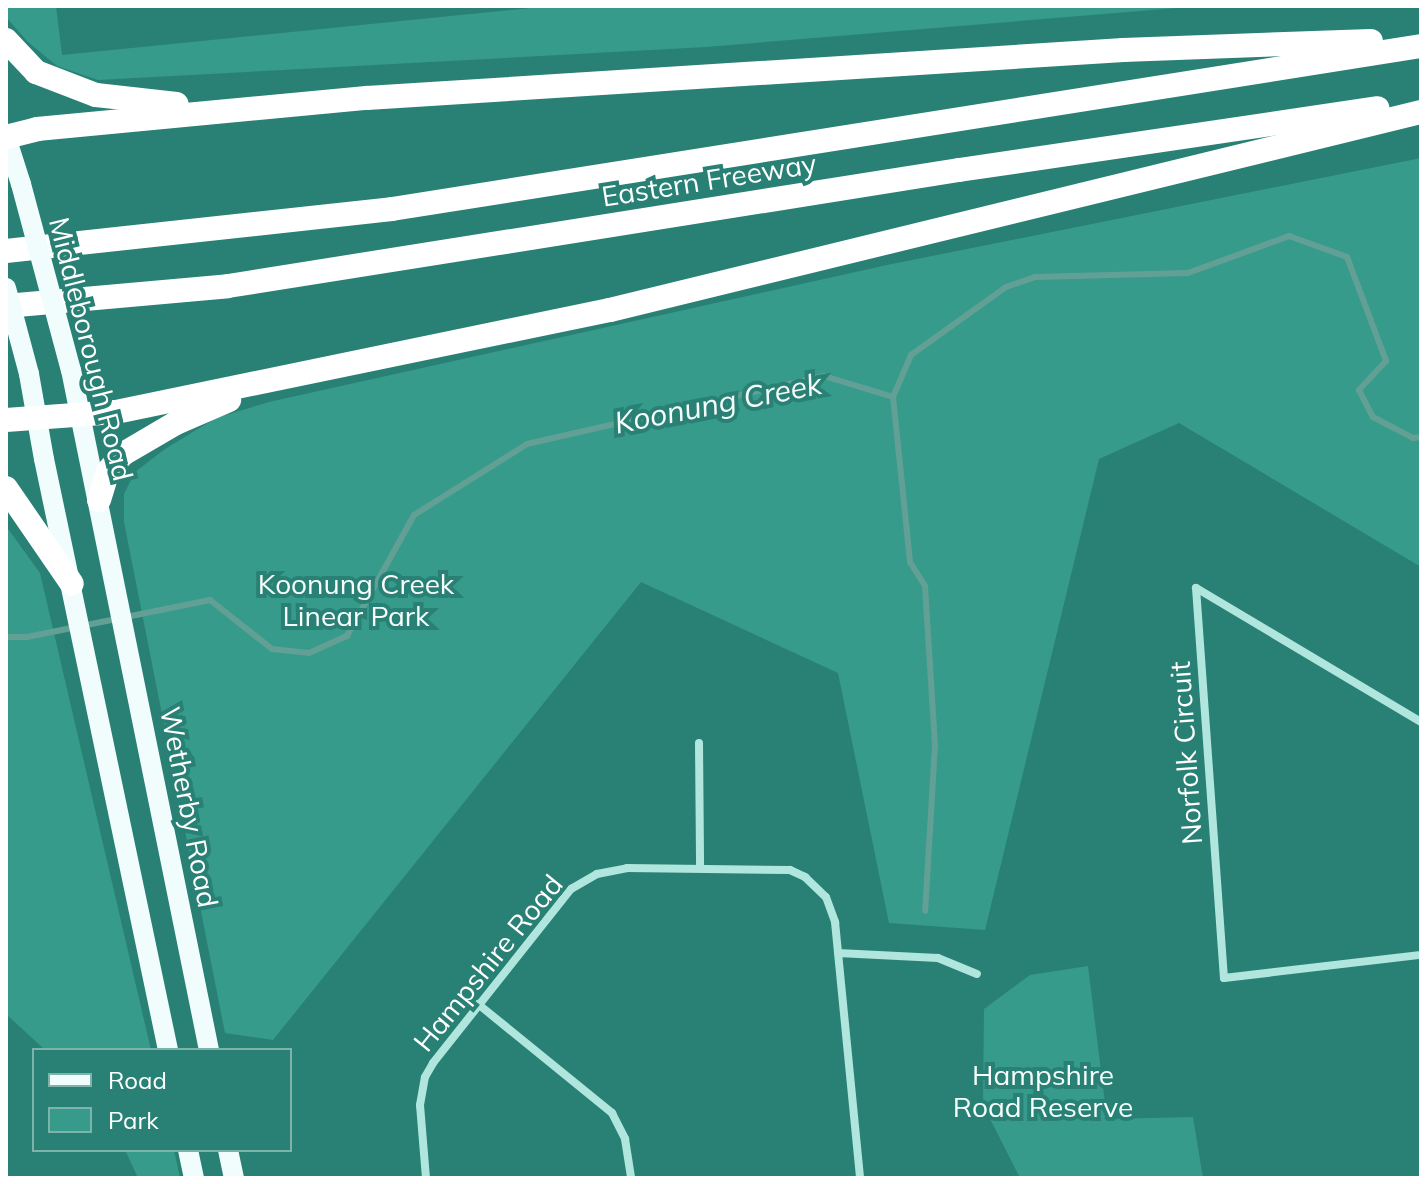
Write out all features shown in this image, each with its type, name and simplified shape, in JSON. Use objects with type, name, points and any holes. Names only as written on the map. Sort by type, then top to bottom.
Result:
[{"type":"highway","points":[[6,137],[37,129],[227,109],[1107,51],[1421,39]]},
{"type":"highway","points":[[6,40],[36,72],[96,95],[227,109]]},
{"type":"highway","name":"Eastern Freeway","points":[[6,251],[392,209],[1421,46]]},
{"type":"highway","name":"Eastern Freeway","points":[[6,306],[228,286],[974,167],[1421,102]]},
{"type":"highway","points":[[6,420],[116,412],[610,310],[1421,112]]},
{"type":"highway","points":[[99,500],[108,471],[123,454],[176,423],[224,401],[323,370]]},
{"type":"highway","points":[[6,488],[72,584]]},
{"type":"main road","name":"Middleborough Road","points":[[6,137],[71,370],[115,576]]},
{"type":"main road","points":[[6,288],[29,374],[36,420],[168,1048]]},
{"type":"main road","name":"Wetherby Road","points":[[115,576],[209,1048]]},
{"type":"main road","points":[[188,1152],[194,1178]]},
{"type":"main road","points":[[228,1152],[234,1178]]},
{"type":"street","name":"Norfolk Circuit","points":[[1421,722],[1196,588],[1224,978],[1421,955]]},
{"type":"street","points":[[699,743],[700,868]]},
{"type":"street","name":"Hampshire Road","points":[[426,1178],[422,1090],[433,1063],[560,900],[580,883],[606,871],[700,868],[778,869],[805,877],[830,904],[838,953],[860,1178]]},
{"type":"street","points":[[838,953],[938,958],[977,974]]},
{"type":"street","points":[[478,1004],[612,1113],[625,1139],[631,1178]]},
{"type":"green space","points":[[6,6],[56,6],[62,55],[550,6],[1201,6],[706,47],[98,80],[57,66],[28,42],[6,17]]},
{"type":"green space","name":"Koonung Creek Linear Park","points":[[1421,158],[1421,567],[1179,423],[1099,459],[985,930],[889,923],[838,673],[641,582],[273,1040],[225,1033],[124,522],[124,494],[135,472],[165,449],[216,418],[269,402],[887,265]]},
{"type":"green space","points":[[6,526],[40,573],[151,1048],[43,1048],[6,1014]]},
{"type":"green space","name":"Hampshire Road Reserve","points":[[1088,966],[1107,1119],[1193,1117],[1203,1178],[1020,1178],[983,1105],[984,1009],[1030,975]]},
{"type":"green space","points":[[126,1152],[174,1152],[180,1178],[138,1178]]},
{"type":"waterway","name":"Koonung Creek","points":[[6,637],[27,637],[210,600],[272,649],[309,653],[347,636],[414,515],[527,444],[824,376],[893,397],[911,355],[1006,287],[1035,277],[1188,273],[1289,236],[1347,257],[1386,361],[1359,390],[1373,417],[1413,438],[1421,437]]},
{"type":"waterway","points":[[893,397],[910,562],[925,586],[935,745],[925,911]]}]
